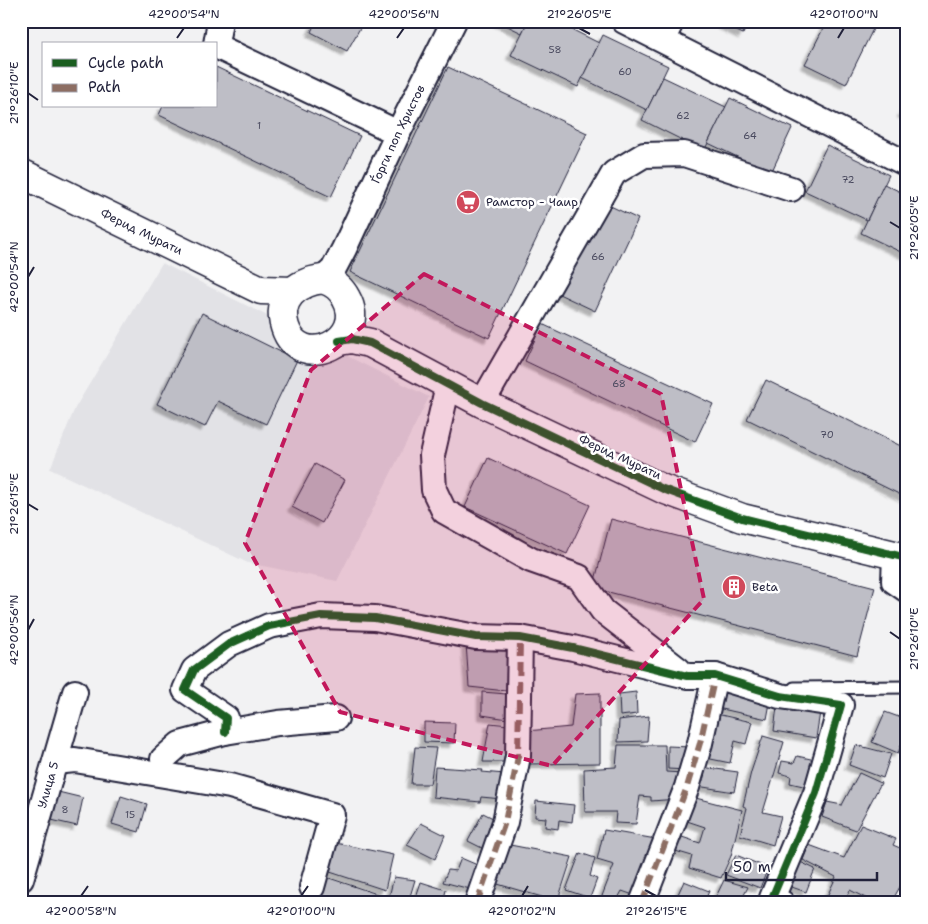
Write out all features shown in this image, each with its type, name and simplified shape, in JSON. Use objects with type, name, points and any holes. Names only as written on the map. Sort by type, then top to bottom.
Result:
[{"type":"street","points":[[216,42],[220,21]]},
{"type":"street","name":"Ѓорги поп Христов","points":[[332,284],[341,271],[344,249],[398,133],[454,21]]},
{"type":"street","points":[[624,21],[907,164]]},
{"type":"street","points":[[218,46],[398,133]]},
{"type":"street","points":[[482,403],[614,173],[644,155],[684,154],[791,189]]},
{"type":"street","name":"Ферид Мурати","points":[[21,173],[287,303]]},
{"type":"street","points":[[310,281],[332,284],[352,307],[352,318],[347,329],[339,341],[325,349],[314,350],[302,347],[292,340],[285,329],[287,303],[310,281]]},
{"type":"street","name":"Ферид Мурати","points":[[352,318],[356,329],[370,343]]},
{"type":"street","name":"Ферид Мурати","points":[[339,341],[352,339],[370,343],[482,403],[663,489],[742,518],[901,556]]},
{"type":"street","points":[[448,385],[432,455],[434,490],[444,511],[531,560],[579,577],[603,610],[686,676]]},
{"type":"street","points":[[901,556],[894,581],[907,590]]},
{"type":"street","points":[[225,732],[226,718],[185,690],[194,670],[229,644],[268,626],[321,616],[375,618],[476,638],[520,638],[573,648],[686,676],[715,676],[780,696],[841,705],[816,793],[772,898],[782,903]]},
{"type":"street","points":[[477,903],[505,822],[518,756],[520,638]]},
{"type":"street","points":[[642,903],[687,787],[700,743],[715,676]]},
{"type":"street","name":"Улица 5","points":[[21,879],[75,692]]},
{"type":"street","points":[[163,759],[180,744],[225,732],[278,723],[336,718]]},
{"type":"street","points":[[126,768],[163,759],[204,765]]},
{"type":"street","points":[[55,762],[75,760],[230,786],[332,815],[312,887]]},
{"type":"lane","points":[[668,44],[679,21]]},
{"type":"lane","points":[[780,696],[793,688],[907,687]]},
{"type":"highlighted area","points":[[424,274],[661,394],[704,599],[552,766],[340,712],[245,543],[311,370]]},
{"type":"shaded area","points":[[162,263],[429,397],[337,581],[248,563],[50,469],[75,408]]},
{"type":"building","points":[[316,21],[364,21],[347,51],[311,32]]},
{"type":"building","points":[[497,21],[528,21],[522,33]]},
{"type":"building","points":[[528,21],[555,21],[599,43],[578,87],[511,55]]},
{"type":"building","points":[[716,21],[749,21],[743,34]]},
{"type":"building","points":[[827,21],[877,21],[846,84],[805,64]]},
{"type":"building","points":[[603,35],[668,66],[647,110],[582,78]]},
{"type":"building","name":"Рамстор - Чаир","points":[[448,67],[587,133],[489,338],[350,272]]},
{"type":"building","points":[[218,68],[360,136],[331,197],[159,115],[162,108],[218,108]]},
{"type":"building","points":[[663,77],[726,107],[704,151],[642,120]]},
{"type":"building","points":[[730,98],[792,128],[771,173],[708,143]]},
{"type":"building","points":[[907,103],[907,115],[902,113]]},
{"type":"building","points":[[827,145],[889,175],[867,220],[805,191]]},
{"type":"building","points":[[884,184],[907,195],[907,255],[861,233]]},
{"type":"building","points":[[602,202],[638,219],[595,311],[559,294]]},
{"type":"building","points":[[202,313],[297,360],[266,424],[218,401],[205,427],[157,404]]},
{"type":"building","points":[[542,324],[713,404],[695,442],[525,361]]},
{"type":"building","points":[[766,380],[907,449],[907,498],[747,419]]},
{"type":"building","points":[[488,458],[590,505],[567,554],[465,507]]},
{"type":"building","points":[[315,464],[345,480],[322,523],[292,507]]},
{"type":"building","name":"Beta","points":[[611,519],[875,587],[857,656],[593,588]]},
{"type":"building","points":[[466,643],[507,649],[506,691],[469,687]]},
{"type":"building","points":[[718,689],[770,703],[767,719],[713,707]]},
{"type":"building","points":[[482,692],[507,694],[508,719],[482,715]]},
{"type":"building","points":[[636,692],[637,714],[620,716],[619,694]]},
{"type":"building","points":[[600,693],[600,763],[525,764],[526,731],[571,727],[575,694]]},
{"type":"building","points":[[777,706],[820,712],[816,738],[774,731]]},
{"type":"building","points":[[885,712],[907,720],[907,729],[898,753],[872,742]]},
{"type":"building","points":[[712,713],[752,722],[746,744],[735,741],[730,763],[701,757]]},
{"type":"building","points":[[649,716],[647,741],[618,742],[619,720]]},
{"type":"building","points":[[424,722],[455,723],[454,743],[424,742]]},
{"type":"building","points":[[490,723],[509,725],[504,762],[483,762]]},
{"type":"building","points":[[763,736],[784,742],[763,812],[781,816],[773,845],[740,835],[747,808],[743,806],[751,772]]},
{"type":"building","points":[[618,745],[665,745],[666,772],[683,773],[678,799],[651,801],[651,797],[640,796],[636,824],[615,823],[616,812],[585,812],[584,769],[616,767]]},
{"type":"building","points":[[856,745],[891,754],[883,778],[849,765]]},
{"type":"building","points":[[668,746],[690,747],[687,770],[668,769]]},
{"type":"building","points":[[415,747],[436,748],[430,784],[411,784]]},
{"type":"building","points":[[797,756],[820,761],[812,788],[790,783],[791,776],[779,773],[782,761],[794,763]]},
{"type":"building","points":[[435,767],[483,770],[482,772],[505,774],[502,799],[481,797],[480,802],[433,797]]},
{"type":"building","points":[[701,767],[738,772],[734,792],[697,786]]},
{"type":"building","points":[[859,773],[881,783],[856,830],[822,817],[827,802],[842,805]]},
{"type":"building","points":[[54,791],[83,798],[77,826],[47,819]]},
{"type":"building","points":[[121,796],[147,804],[139,832],[112,824]]},
{"type":"building","points":[[688,796],[742,810],[731,856],[721,878],[689,868],[692,856],[672,850],[676,835],[700,843],[705,827],[684,820]]},
{"type":"building","points":[[536,801],[574,805],[572,822],[559,820],[558,829],[545,827],[546,818],[535,817]]},
{"type":"building","points":[[483,813],[501,822],[488,851],[468,841]]},
{"type":"building","points":[[421,823],[445,835],[435,859],[407,845]]},
{"type":"building","points":[[861,825],[896,839],[893,845],[907,851],[907,874],[891,903],[875,903],[850,890],[843,903],[824,903],[836,877],[803,860],[809,845],[844,858]]},
{"type":"building","points":[[604,830],[656,839],[639,897],[622,891],[616,902],[602,896],[614,865],[597,860]]},
{"type":"building","points":[[331,842],[393,855],[385,890],[327,871]]},
{"type":"building","points":[[505,844],[572,857],[557,903],[541,903],[542,897],[494,883]]},
{"type":"building","points":[[580,853],[595,858],[590,876],[597,879],[590,898],[566,890]]},
{"type":"building","points":[[736,855],[768,868],[760,888],[726,875]]},
{"type":"building","points":[[461,858],[482,867],[474,890],[443,882],[448,870],[456,871]]},
{"type":"building","points":[[794,859],[815,869],[806,892],[786,885]]},
{"type":"building","points":[[323,876],[377,894],[375,903],[314,903]]},
{"type":"building","points":[[394,877],[415,880],[408,903],[388,901]]},
{"type":"building","points":[[724,880],[748,887],[740,903],[713,903]]},
{"type":"building","points":[[684,881],[709,891],[704,903],[674,903]]},
{"type":"building","points":[[421,882],[446,890],[443,903],[414,903]]},
{"type":"marked path","points":[[477,903],[505,822],[518,756],[520,638]]},
{"type":"marked path","points":[[642,903],[687,787],[700,743],[715,676]]},
{"type":"cycle path","points":[[339,341],[352,339],[370,343],[482,403],[663,489],[742,518],[907,558]]},
{"type":"cycle path","points":[[225,732],[226,718],[185,690],[194,670],[229,644],[269,626],[321,616],[375,618],[476,637],[520,638],[573,648],[687,676],[715,676],[780,696],[841,705],[816,793],[772,898],[782,903]]},
{"type":"place","name":"Рамстор - Чаир","points":[[468,202]]},
{"type":"place","name":"Beta","points":[[734,587]]}]
